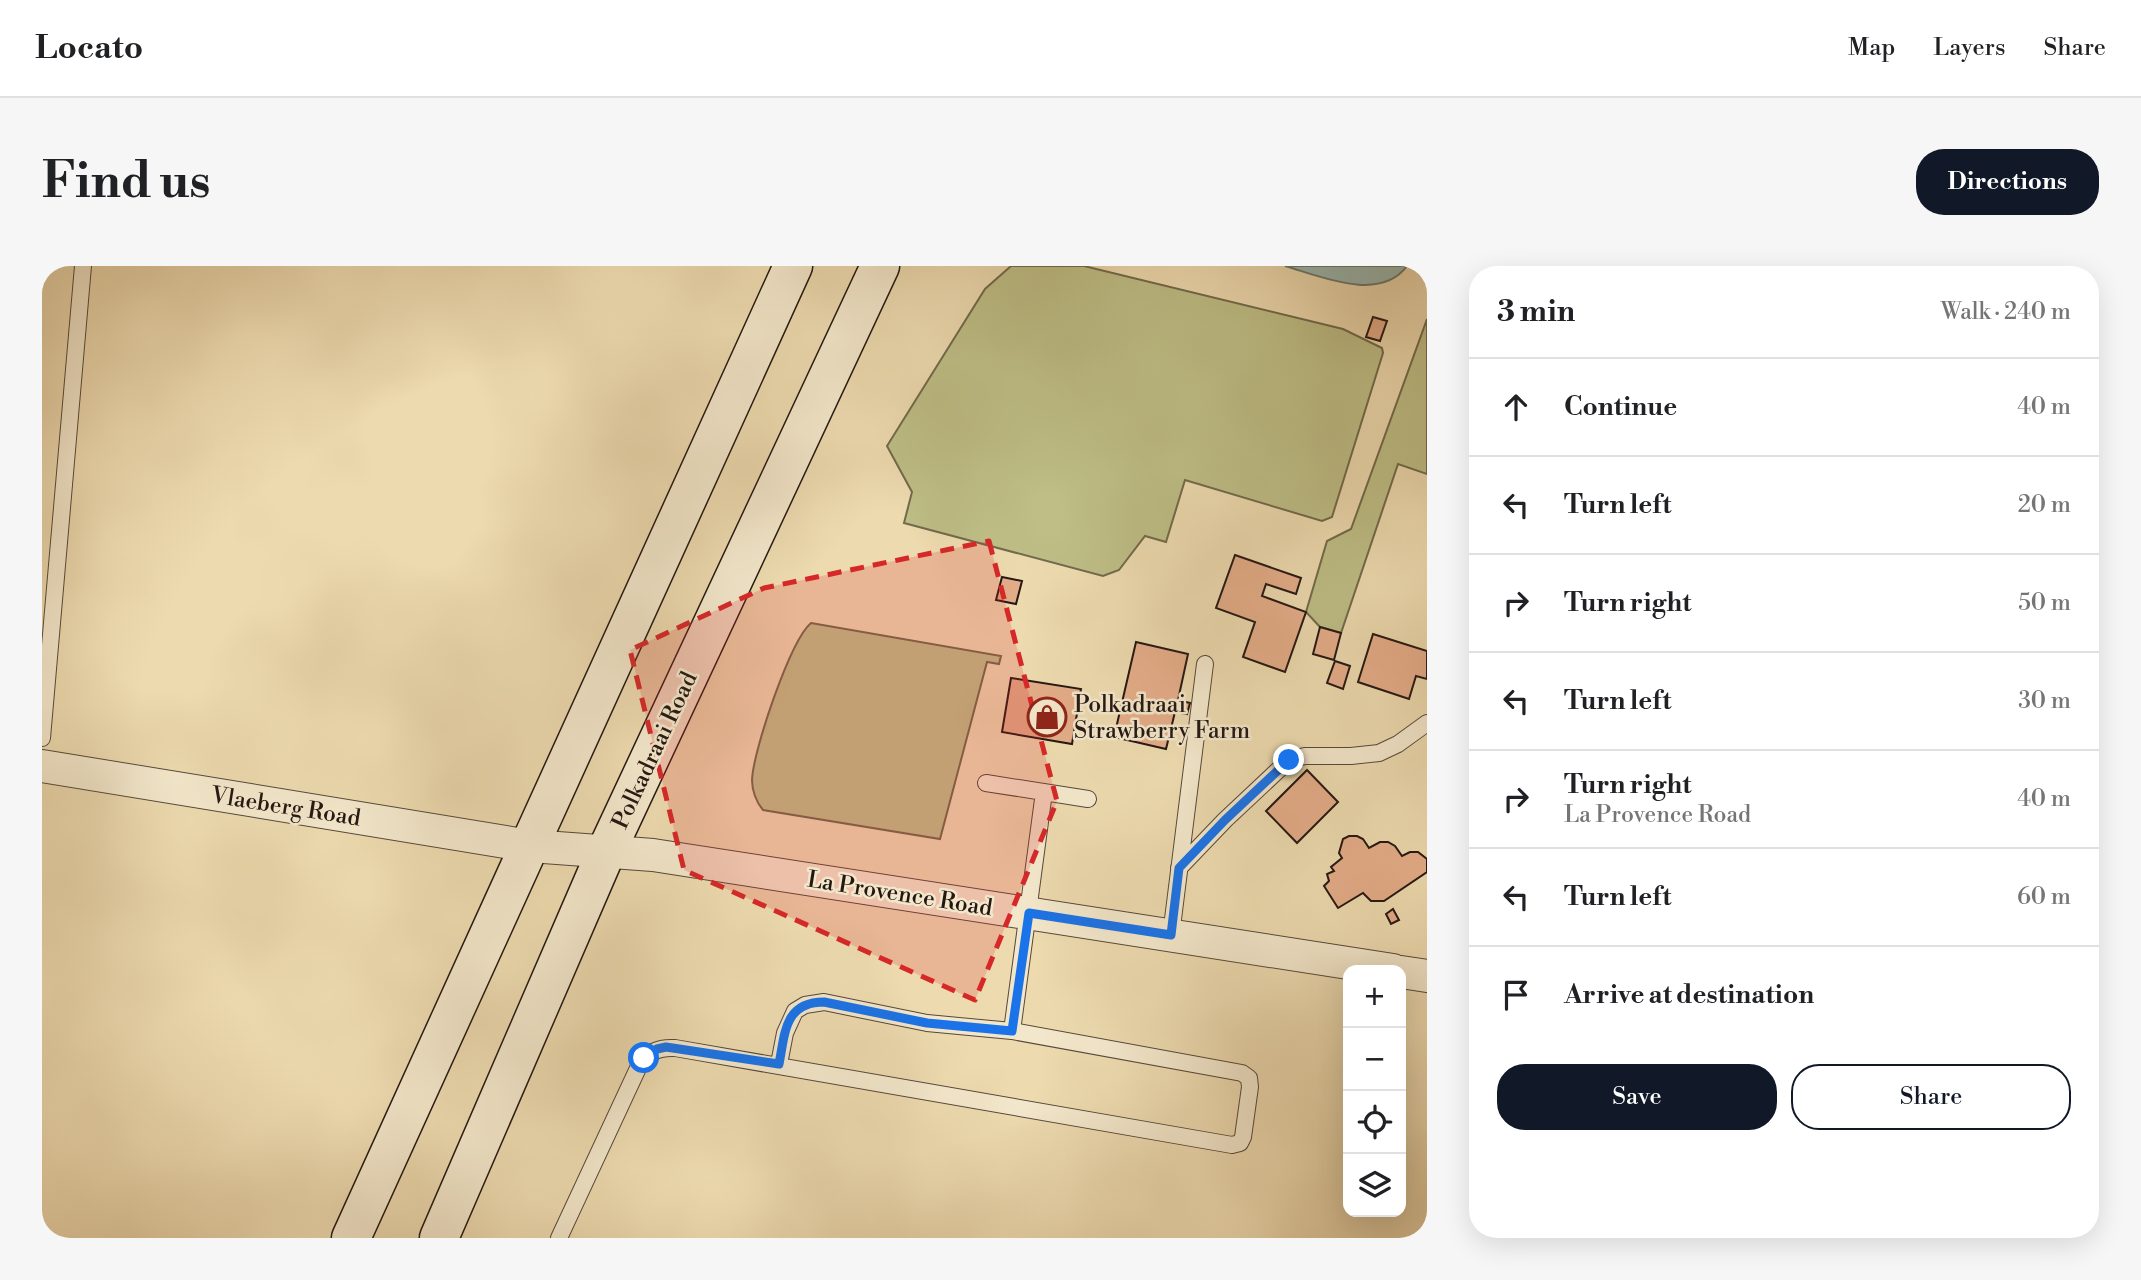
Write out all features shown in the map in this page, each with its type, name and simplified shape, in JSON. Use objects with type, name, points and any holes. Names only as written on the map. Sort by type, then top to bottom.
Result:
[{"type":"main road","points":[[351,1238],[793,266]]},
{"type":"main road","name":"Polkadraai Road","points":[[439,1238],[606,852],[880,266]]},
{"type":"street","name":"Vlaeberg Road","points":[[42,766],[530,846]]},
{"type":"street","name":"La Provence Road","points":[[530,846],[653,855],[1360,965]]},
{"type":"street","points":[[1406,973],[1427,976]]},
{"type":"lane","points":[[42,738],[83,266]]},
{"type":"lane","points":[[1171,935],[1205,664]]},
{"type":"lane","points":[[1179,868],[1289,760],[1305,756],[1379,753],[1398,744],[1427,723]]},
{"type":"lane","points":[[986,783],[1088,799]]},
{"type":"lane","points":[[1012,1031],[1044,792]]},
{"type":"lane","points":[[559,1238],[639,1066],[650,1052],[657,1049],[675,1048],[779,1064],[1232,1145],[1241,1141],[1250,1087],[1246,1075],[1012,1031],[927,1023],[824,1002],[813,1002],[795,1010],[789,1020],[779,1064]]},
{"type":"highlighted area","points":[[989,541],[1057,801],[975,1000],[684,870],[630,650],[764,588]]},
{"type":"green space","points":[[1011,266],[1084,266],[1343,329],[1382,348],[1383,353],[1332,517],[1322,521],[1185,480],[1166,542],[1145,536],[1119,570],[1103,576],[904,523],[912,492],[887,446],[985,289]]},
{"type":"green space","points":[[1427,319],[1427,474],[1398,464],[1341,633],[1320,627],[1306,612],[1327,541],[1351,529]]},
{"type":"green space","points":[[811,623],[1001,656],[999,664],[987,662],[940,839],[763,810],[758,803],[752,780],[759,746],[783,673],[802,634]]},
{"type":"water","points":[[1285,266],[1407,266],[1395,277],[1366,285],[1349,284]]},
{"type":"building","points":[[1373,317],[1387,321],[1380,341],[1366,337]]},
{"type":"building","points":[[1235,555],[1301,578],[1296,594],[1266,584],[1262,596],[1306,612],[1285,672],[1243,657],[1255,622],[1216,608]]},
{"type":"building","points":[[1002,577],[1022,581],[1016,604],[996,600]]},
{"type":"building","points":[[1320,627],[1341,633],[1334,660],[1313,654]]},
{"type":"building","points":[[1373,634],[1427,651],[1427,679],[1416,676],[1409,699],[1358,682]]},
{"type":"building","points":[[1136,642],[1188,654],[1178,700],[1190,703],[1187,714],[1175,712],[1166,749],[1114,737]]},
{"type":"building","points":[[1335,661],[1350,666],[1343,689],[1327,683]]},
{"type":"building","points":[[1011,678],[1081,689],[1072,744],[1002,732]]},
{"type":"building","points":[[1307,770],[1338,802],[1297,843],[1266,811]]},
{"type":"building","points":[[1349,836],[1363,839],[1369,848],[1380,842],[1388,842],[1395,846],[1402,856],[1418,852],[1427,859],[1427,872],[1384,901],[1371,901],[1363,893],[1338,908],[1324,886],[1329,881],[1327,874],[1334,871],[1331,867],[1342,858],[1339,853],[1343,839]]},
{"type":"building","points":[[1393,909],[1399,920],[1391,924],[1386,914]]},
{"type":"place","name":"Polkadraai Strawberry Farm","points":[[1047,717]]},
{"type":"route","points":[[644,1058],[650,1052],[666,1047],[779,1064],[789,1020],[795,1010],[813,1002],[927,1023],[1012,1031],[1029,913],[1171,935],[1179,868],[1289,760]]}]
